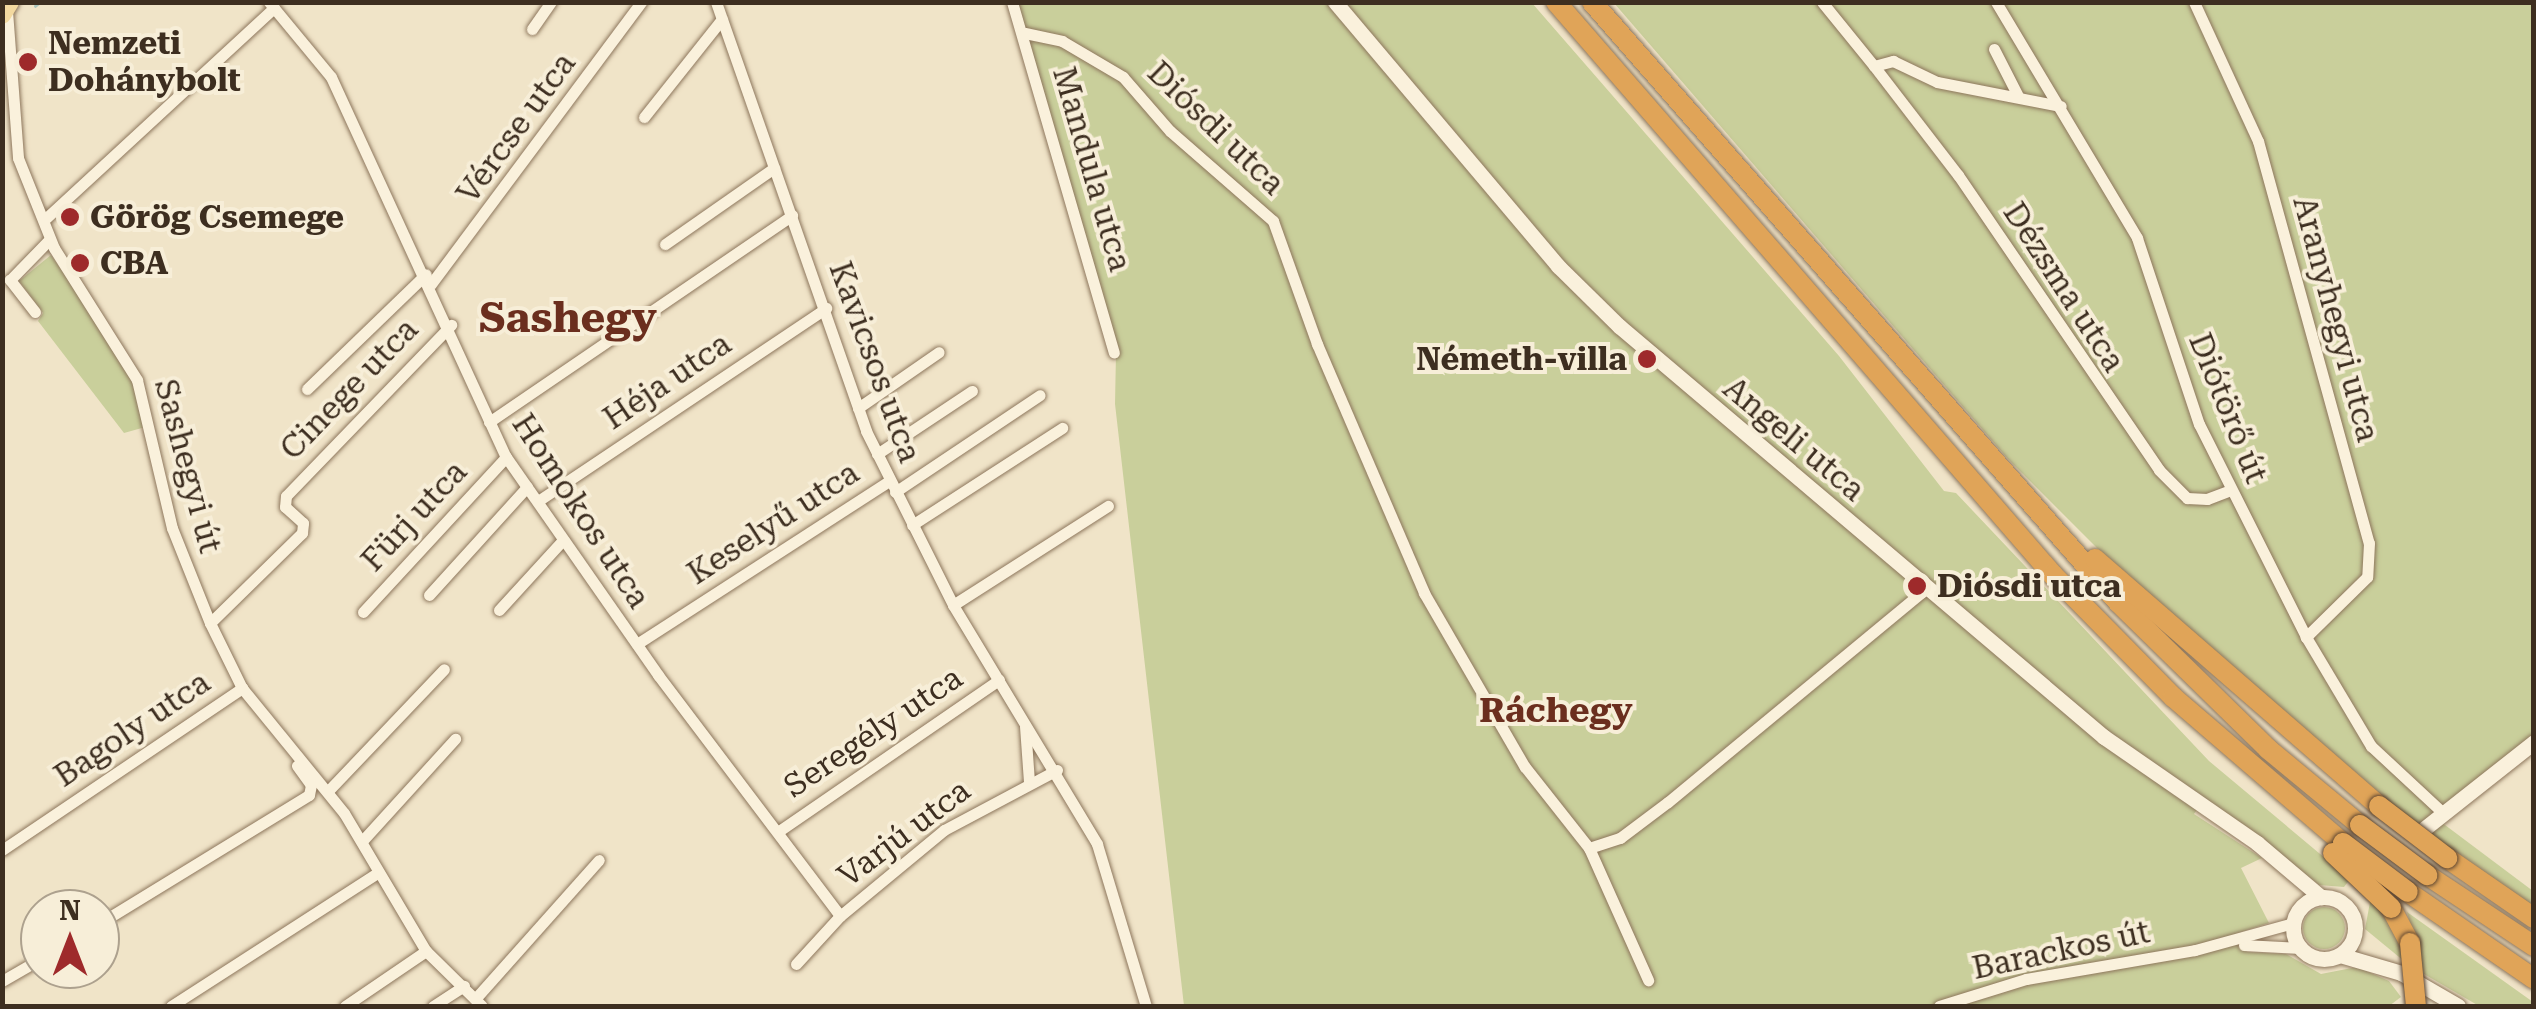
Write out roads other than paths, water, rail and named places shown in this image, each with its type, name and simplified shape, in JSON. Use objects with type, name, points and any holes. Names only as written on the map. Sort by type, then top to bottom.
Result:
[{"type":"highway","points":[[1556,2],[2054,576],[2173,697],[2338,848],[2390,908],[2410,943],[2416,1006]]},
{"type":"highway","points":[[1592,2],[2035,511],[2190,675],[2360,825],[2534,946]]},
{"type":"highway","points":[[2035,511],[2059,524],[2380,806],[2510,904],[2534,916]]},
{"type":"highway","points":[[2338,848],[2534,980]]},
{"type":"street","points":[[532,28],[551,2]]},
{"type":"street","name":"Vércse utca","points":[[307,390],[429,279],[641,2]]},
{"type":"street","name":"Kavicsos utca","points":[[716,2],[877,454],[953,605],[1057,770],[1118,895],[1146,1006]]},
{"type":"street","name":"Mandula utca","points":[[1012,2],[1024,33],[1062,188],[1114,352]]},
{"type":"street","name":"Angeli utca","points":[[1334,2],[1586,296],[2104,736],[2328,898]]},
{"type":"street","name":"Dézsma utca","points":[[1822,2],[1958,176],[2159,470],[2186,498],[2208,500],[2230,490]]},
{"type":"street","name":"Diótörő út","points":[[1996,2],[2137,238],[2187,394],[2230,490],[2306,637],[2372,746],[2442,812]]},
{"type":"street","name":"Aranyhegyi utca","points":[[2194,2],[2258,141],[2369,543],[2366,577],[2306,637]]},
{"type":"street","points":[[44,220],[271,5]]},
{"type":"street","name":"Homokos utca","points":[[271,5],[331,76],[451,325],[506,457],[637,644],[840,916]]},
{"type":"street","name":"Sashegyi út","points":[[8,7],[8,56],[18,158],[50,239],[137,380],[178,545],[210,624],[242,688],[311,784],[309,795],[120,911]]},
{"type":"street","points":[[644,117],[722,19]]},
{"type":"street","name":"Diósdi utca","points":[[1024,33],[1062,41],[1123,77],[1170,130],[1273,220],[1317,344],[1424,593],[1524,767],[1589,848],[1648,980]]},
{"type":"street","name":"Sashegyi út","points":[[2,40],[8,56]]},
{"type":"street","points":[[1994,49],[2018,96]]},
{"type":"street","points":[[1874,66],[1893,60],[1937,82],[2061,106]]},
{"type":"street","points":[[666,244],[774,168]]},
{"type":"street","points":[[489,422],[792,216]]},
{"type":"street","points":[[35,312],[10,280],[50,239]]},
{"type":"street","name":"Héja utca","points":[[538,501],[826,308]]},
{"type":"street","name":"Cinege utca","points":[[210,624],[302,533],[303,523],[284,507],[286,496],[451,325]]},
{"type":"street","points":[[858,408],[939,352]]},
{"type":"street","points":[[877,454],[972,391]]},
{"type":"street","name":"Keselyű utca","points":[[637,644],[1040,396]]},
{"type":"street","points":[[912,525],[1062,428]]},
{"type":"street","name":"Fürj utca","points":[[363,612],[506,457]]},
{"type":"street","points":[[430,595],[528,487]]},
{"type":"street","points":[[953,605],[1108,506]]},
{"type":"street","points":[[500,610],[563,540]]},
{"type":"street","points":[[1589,848],[1620,838],[1668,802],[1928,587]]},
{"type":"street","points":[[328,792],[444,669]]},
{"type":"street","name":"Seregély utca","points":[[779,831],[999,680]]},
{"type":"street","name":"Bagoly utca","points":[[2,850],[242,688]]},
{"type":"street","name":"Sashegyi út","points":[[268,722],[363,840],[426,950],[478,1003]]},
{"type":"street","name":"Kavicsos utca","points":[[1024,722],[1029,782]]},
{"type":"street","points":[[363,840],[455,739]]},
{"type":"street","points":[[2425,828],[2534,742]]},
{"type":"street","points":[[1027,755],[1042,748]]},
{"type":"street","name":"Varjú utca","points":[[796,964],[840,916],[944,830],[1057,770]]},
{"type":"street","name":"Angeli utca","points":[[2275,857],[2291,879],[2296,917]]},
{"type":"street","points":[[478,1003],[599,860]]},
{"type":"street","points":[[171,1006],[380,872]]},
{"type":"street","points":[[2340,955],[2355,925],[2364,886],[2328,898],[2296,917],[2300,948],[2318,959],[2340,955],[2401,973],[2458,1006]]},
{"type":"street","points":[[2328,898],[2401,973]]},
{"type":"street","name":"Barackos út","points":[[1939,1006],[2026,979],[2195,950],[2296,917]]},
{"type":"street","name":"Barackos út","points":[[2195,950],[2300,948]]},
{"type":"street","points":[[345,1006],[426,950]]},
{"type":"street","points":[[433,1006],[464,986]]},
{"type":"waterway","points":[[35,6],[40,2]]},
{"type":"place","name":"Nemzeti Dohánybolt","points":[[28,62]]},
{"type":"place","name":"Görög Csemege","points":[[70,217]]},
{"type":"place","name":"CBA","points":[[80,263]]},
{"type":"place","name":"Németh-villa","points":[[1647,359]]},
{"type":"place","name":"Diósdi utca","points":[[1917,586]]},
{"type":"district","name":"Sashegy","points":[[568,318]]},
{"type":"district","name":"Ráchegy","points":[[1556,711]]}]
